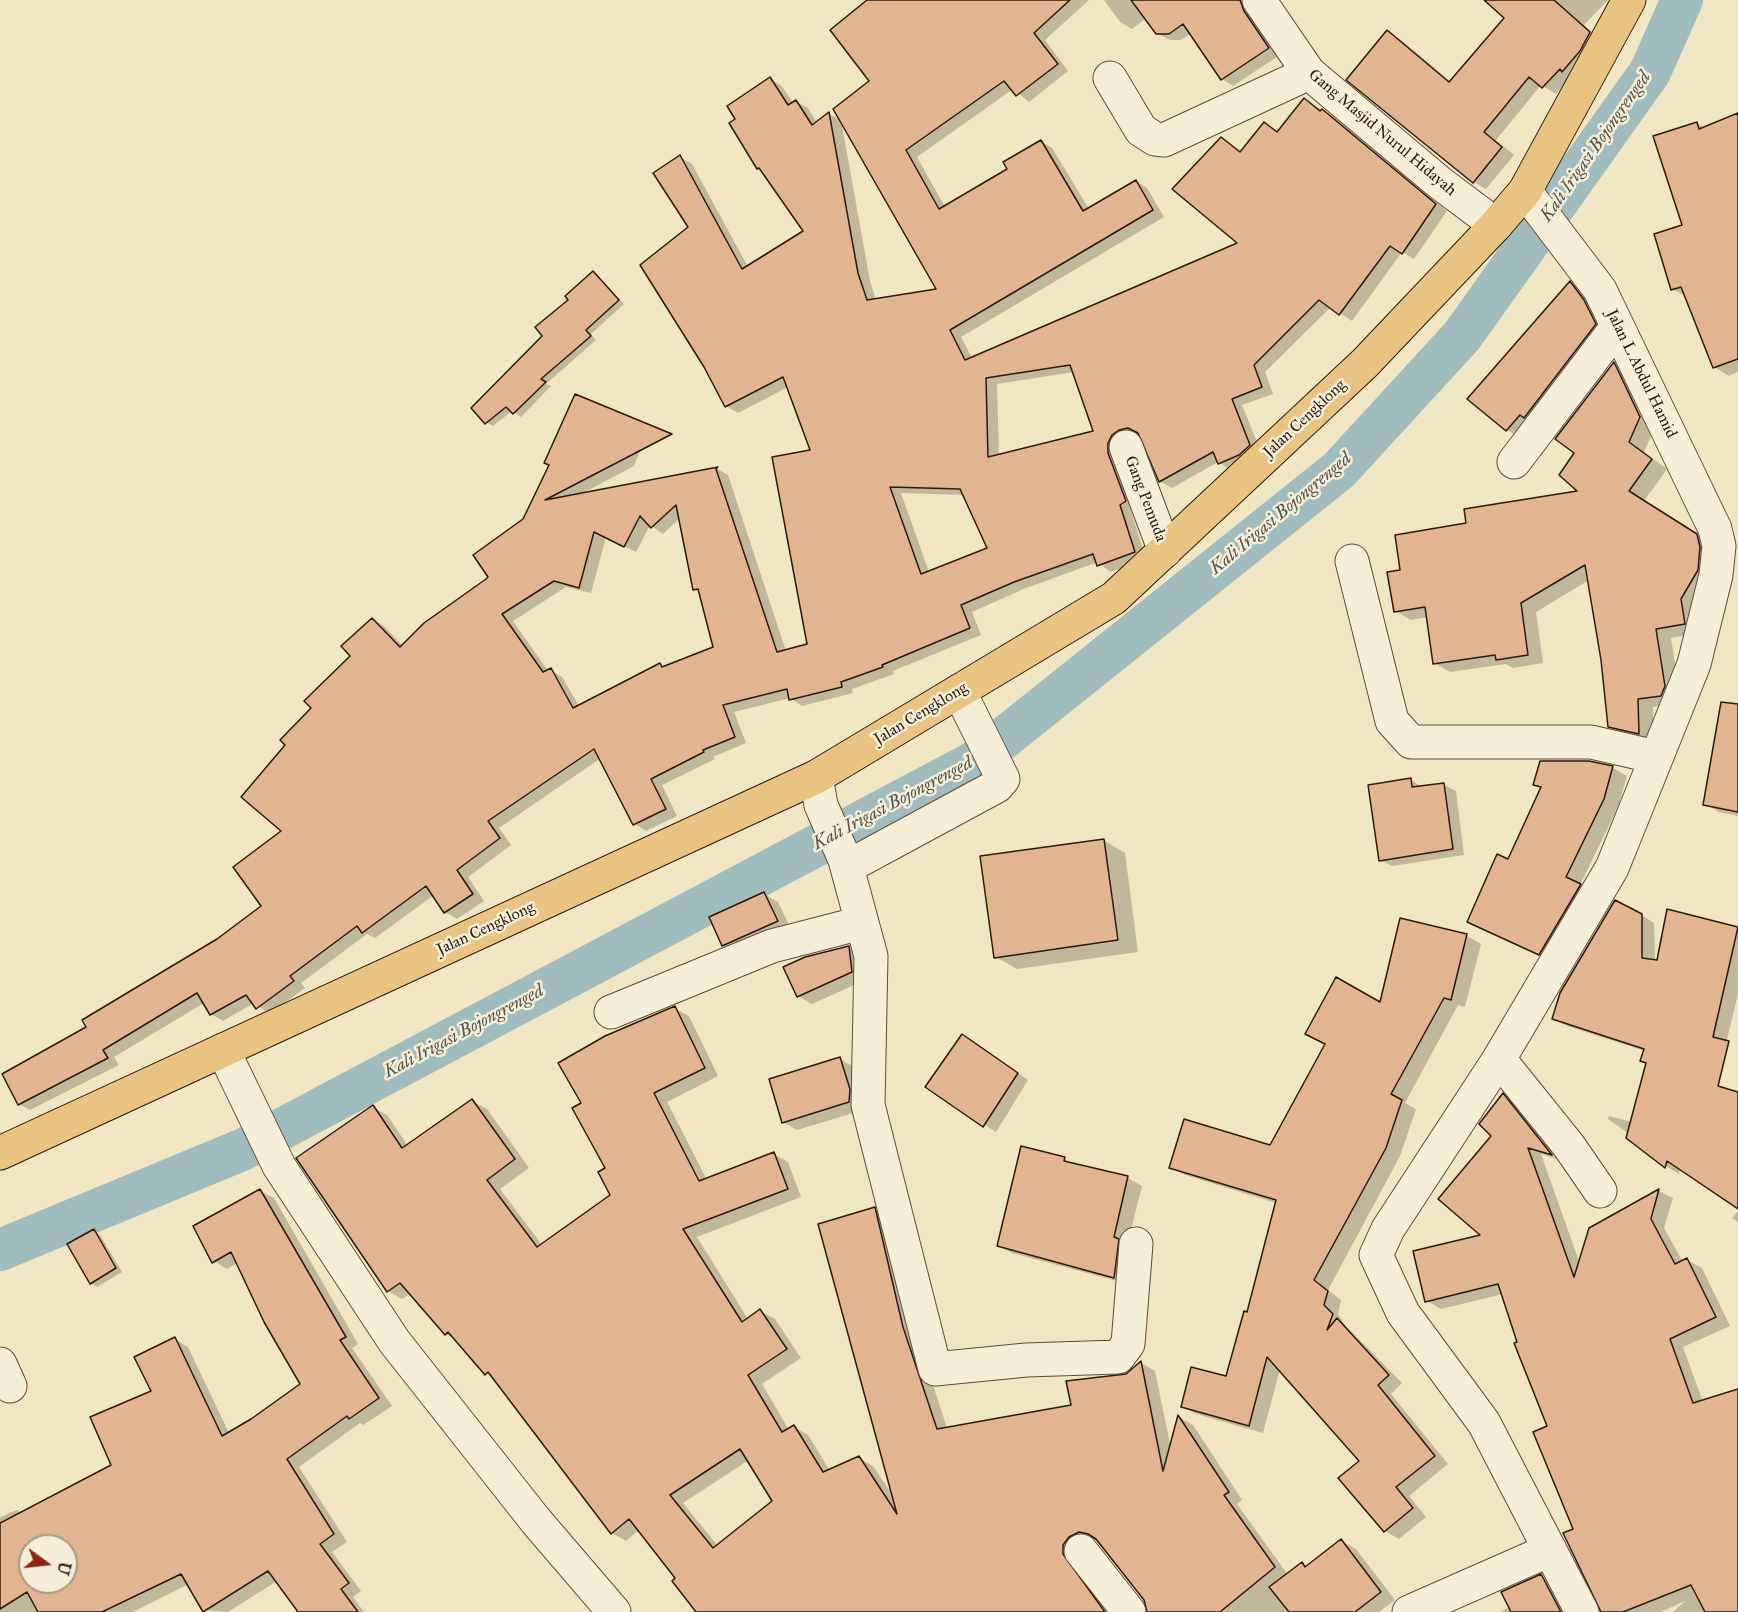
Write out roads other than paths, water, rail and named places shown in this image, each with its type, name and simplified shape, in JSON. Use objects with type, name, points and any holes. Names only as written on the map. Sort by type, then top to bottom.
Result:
[{"type":"main road","name":"Jalan Cengklong","points":[[0,1153],[227,1059],[818,791],[959,691],[1114,598],[1365,363],[1496,225],[1532,202],[1629,0]]},
{"type":"street","name":"Gang Masjid Nurul Hidayah","points":[[1259,0],[1309,73],[1440,183],[1496,225]]},
{"type":"street","points":[[1110,78],[1142,130],[1155,139],[1164,140],[1309,73]]},
{"type":"street","name":"Jalan L Abdul Hamid","points":[[1532,202],[1600,290],[1708,512],[1719,546],[1716,574],[1694,664],[1612,868],[1499,1059],[1388,1229],[1377,1251],[1377,1259],[1403,1313],[1484,1423],[1582,1612]]},
{"type":"street","points":[[1514,462],[1617,327]]},
{"type":"street","name":"Gang Pemuda","points":[[1126,447],[1165,551]]},
{"type":"street","points":[[1708,512],[1738,527]]},
{"type":"street","points":[[1352,561],[1392,720],[1411,742],[1591,742],[1656,757]]},
{"type":"street","points":[[846,864],[997,786],[1002,779],[959,691]]},
{"type":"street","points":[[818,791],[846,864],[871,957],[868,1105],[935,1369],[1026,1360],[1118,1357],[1128,1344],[1136,1244]]},
{"type":"street","points":[[611,1012],[772,946],[861,923]]},
{"type":"street","points":[[227,1059],[279,1166],[394,1341],[536,1521],[614,1612]]},
{"type":"street","points":[[1499,1059],[1569,1146],[1600,1191]]},
{"type":"street","points":[[1409,1612],[1550,1550]]},
{"type":"street","points":[[1081,1551],[1129,1612]]},
{"type":"waterway","name":"Kali Irigasi Bojongrenged","points":[[0,1250],[244,1149],[974,762],[1339,470],[1462,336],[1650,72],[1682,0]]}]
